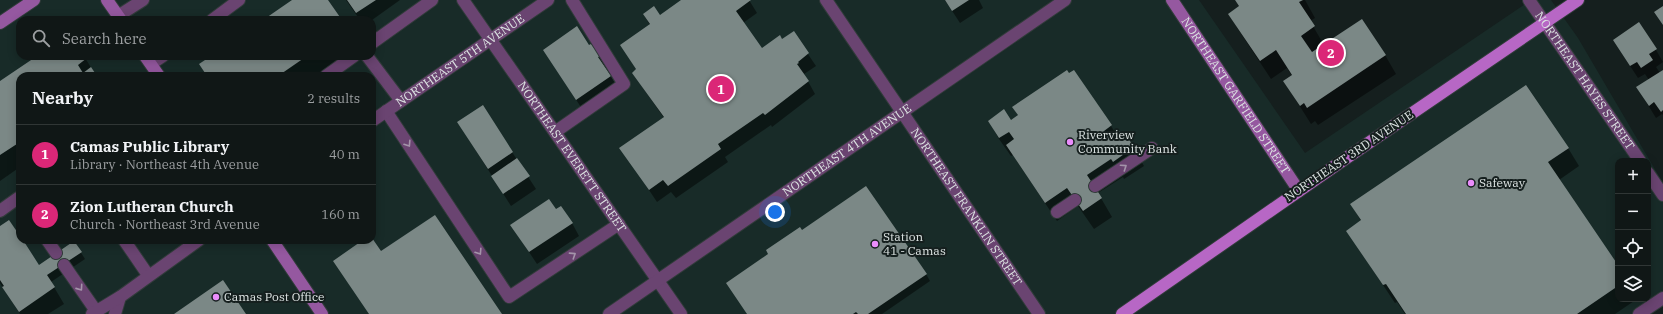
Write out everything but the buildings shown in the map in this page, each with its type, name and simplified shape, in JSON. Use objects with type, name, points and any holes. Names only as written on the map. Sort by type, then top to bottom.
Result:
[{"type":"main road","points":[[0,23],[34,0]]},
{"type":"main road","points":[[107,0],[118,16]]},
{"type":"main road","name":"NORTHEAST GARFIELD STREET","points":[[1172,0],[1298,192]]},
{"type":"main road","name":"NORTHEAST 3RD AVENUE","points":[[1122,314],[1578,0]]},
{"type":"main road","points":[[148,60],[156,72]]},
{"type":"main road","points":[[275,244],[322,314]]},
{"type":"street","points":[[122,16],[143,0]]},
{"type":"street","points":[[217,16],[239,0]]},
{"type":"street","points":[[376,40],[432,0]]},
{"type":"street","name":"NORTHEAST EVERETT STREET","points":[[464,0],[681,314]]},
{"type":"street","name":"NORTHEAST 5TH AVENUE","points":[[376,118],[548,0]]},
{"type":"street","points":[[555,132],[624,84],[572,0]]},
{"type":"street","name":"NORTHEAST FRANKLIN STREET","points":[[826,0],[1039,314]]},
{"type":"street","name":"NORTHEAST 4TH AVENUE","points":[[609,314],[1065,0]]},
{"type":"street","name":"NORTHEAST HAYES STREET","points":[[1529,0],[1638,158]]},
{"type":"street","points":[[332,72],[348,60]]},
{"type":"street","points":[[370,60],[401,101]]},
{"type":"street","points":[[386,111],[509,297],[619,224]]},
{"type":"street","points":[[1095,186],[1152,148]]},
{"type":"street","points":[[1651,177],[1663,195]]},
{"type":"street","points":[[0,211],[16,199]]},
{"type":"street","points":[[1057,212],[1075,200]]},
{"type":"street","points":[[50,244],[56,253]]},
{"type":"street","points":[[127,244],[148,275]]},
{"type":"street","points":[[64,265],[94,313],[120,297],[148,275],[193,244]]},
{"type":"street","points":[[114,314],[120,297]]},
{"type":"street","points":[[1639,314],[1663,298]]},
{"type":"shaded area","points":[[0,0],[1199,0],[1305,153],[1531,0],[1551,0],[1578,38],[1648,158],[1615,158],[1615,302],[1651,302],[1651,163],[1663,183],[1663,298],[1640,314],[0,314]]},
{"type":"place","name":"Zion Lutheran Church","points":[[1331,53]]},
{"type":"place","name":"Camas Public Library","points":[[721,89]]},
{"type":"place","name":"Riverview Community Bank","points":[[1070,142]]},
{"type":"place","name":"Safeway","points":[[1471,183]]},
{"type":"place","name":"Station 41 - Camas","points":[[875,244]]},
{"type":"place","name":"Camas Post Office","points":[[216,297]]}]
